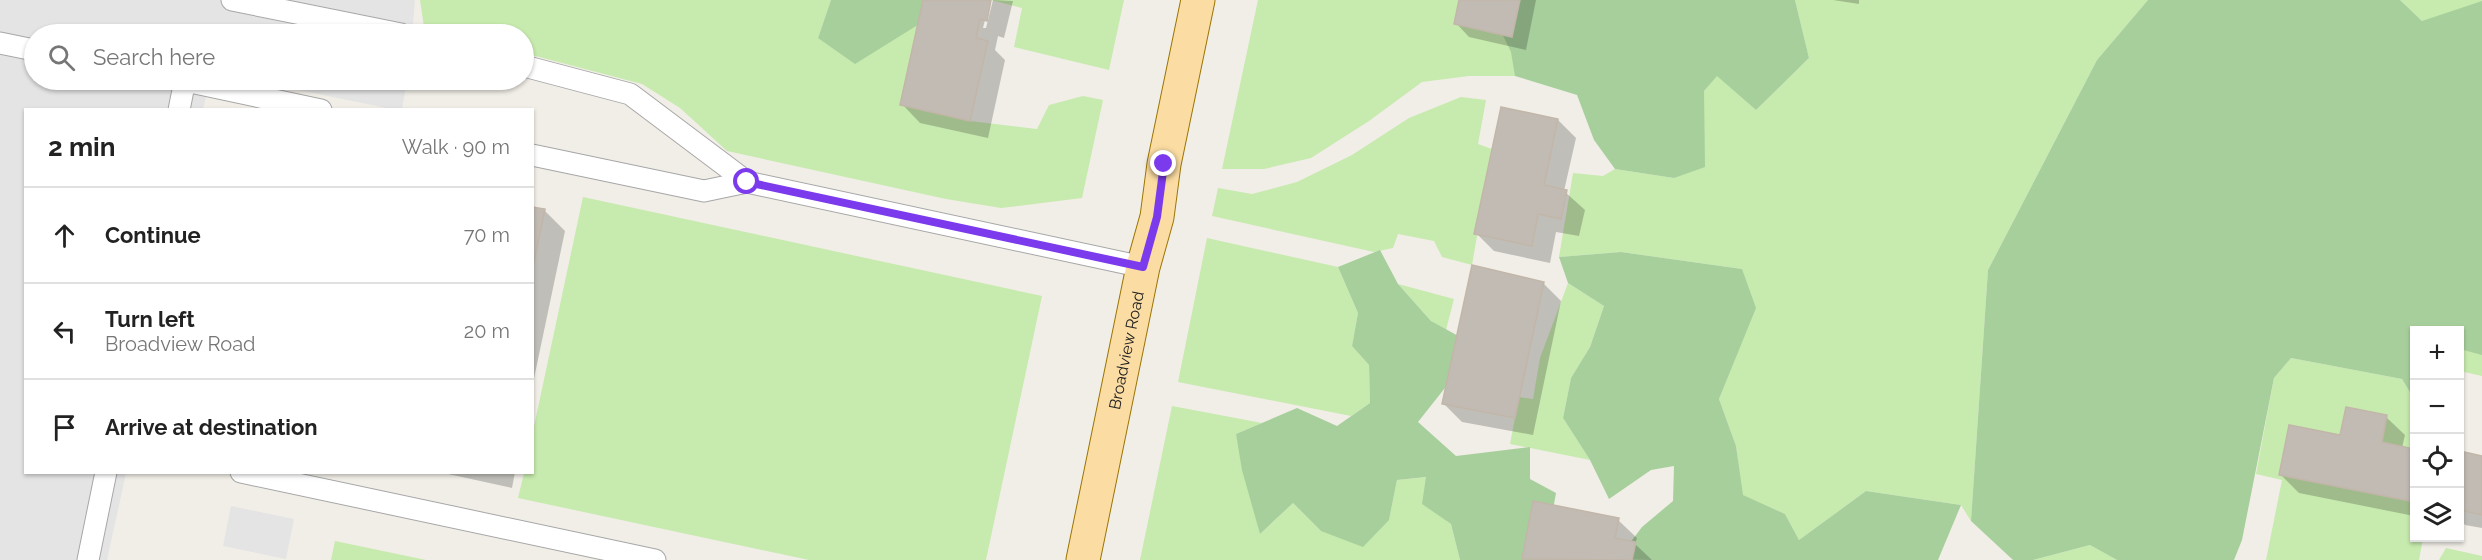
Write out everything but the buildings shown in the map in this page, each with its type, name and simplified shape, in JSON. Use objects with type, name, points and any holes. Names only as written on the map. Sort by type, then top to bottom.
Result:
[{"type":"main road","name":"Broadview Road","points":[[1083,560],[1143,267],[1157,217],[1164,164],[1198,0]]},
{"type":"lane","points":[[232,0],[351,24]]},
{"type":"lane","points":[[0,44],[24,48]]},
{"type":"lane","points":[[534,69],[630,94],[747,182]]},
{"type":"lane","points":[[179,108],[182,90]]},
{"type":"lane","points":[[229,90],[312,108]]},
{"type":"lane","points":[[534,155],[704,191],[747,182],[1143,267]]},
{"type":"lane","points":[[88,560],[105,474]]},
{"type":"lane","points":[[250,474],[655,560]]},
{"type":"green space","points":[[420,0],[831,0],[818,38],[918,24],[900,105],[970,121],[1037,129],[1049,105],[1083,96],[1103,100],[1082,198],[1001,208],[946,199],[727,151],[680,108],[642,84],[534,56],[534,24],[424,24]]},
{"type":"green space","points":[[831,0],[939,0],[937,13],[855,64],[818,38]]},
{"type":"green space","points":[[991,0],[1124,0],[1109,70],[1014,47],[1022,8]]},
{"type":"green space","points":[[1258,0],[1459,0],[1454,24],[1512,37],[1515,76],[1469,76],[1422,82],[1369,121],[1311,158],[1264,169],[1222,169]]},
{"type":"green space","points":[[1497,0],[1795,0],[1809,58],[1756,110],[1717,76],[1704,91],[1705,167],[1674,178],[1615,169],[1594,140],[1577,95],[1515,76],[1511,52],[1493,15]]},
{"type":"green space","points":[[1795,0],[2148,0],[2097,60],[1988,270],[1971,521],[1961,505],[1866,491],[1799,540],[1785,514],[1742,495],[1736,446],[1719,399],[1736,356],[1742,269],[1621,252],[1559,257],[1573,173],[1603,176],[1615,169],[1674,178],[1704,91],[1717,75],[1756,110],[1809,58]]},
{"type":"green space","points":[[2148,0],[2400,0],[2422,21],[2482,1],[2482,355],[2464,350],[2464,326],[2410,326],[2410,392],[2402,379],[2291,358],[2274,378],[2242,540],[2234,560],[2117,560],[2090,545],[2033,560],[2013,560],[1971,521],[1988,270],[2097,60]]},
{"type":"green space","points":[[2400,0],[2482,0],[2482,33],[2422,21]]},
{"type":"green space","points":[[1461,97],[1486,100],[1478,144],[1492,149],[1472,265],[1442,257],[1434,241],[1398,234],[1393,248],[1374,252],[1212,216],[1218,188],[1252,194],[1297,182],[1352,155],[1409,118]]},
{"type":"green space","points":[[583,197],[1042,296],[986,560],[809,560],[518,498],[524,474],[534,474],[534,426]]},
{"type":"green space","points":[[1207,238],[1338,267],[1358,313],[1352,346],[1369,365],[1370,403],[1351,416],[1178,382]]},
{"type":"green space","points":[[1380,250],[1398,284],[1431,321],[1462,338],[1456,374],[1418,422],[1456,456],[1530,447],[1530,479],[1556,493],[1544,560],[1460,560],[1451,524],[1422,504],[1426,477],[1397,480],[1389,520],[1363,547],[1321,531],[1293,503],[1260,534],[1242,470],[1236,434],[1297,408],[1337,426],[1370,403],[1369,365],[1352,346],[1358,313],[1338,267]]},
{"type":"green space","points":[[1621,252],[1742,269],[1756,308],[1719,399],[1736,446],[1743,495],[1785,514],[1799,540],[1866,491],[1961,505],[1938,560],[1617,560],[1642,527],[1673,501],[1674,466],[1651,470],[1609,499],[1590,460],[1563,418],[1571,378],[1590,347],[1604,306],[1568,283],[1559,257]]},
{"type":"green space","points":[[2482,255],[2482,376],[2464,372],[2464,347]]},
{"type":"green space","points":[[1568,283],[1604,306],[1590,347],[1571,378],[1563,418],[1590,460],[1510,444],[1519,397],[1533,399],[1540,358]]},
{"type":"green space","points":[[1398,284],[1454,299],[1446,330],[1431,321]]},
{"type":"green space","points":[[2291,358],[2402,379],[2410,392],[2410,542],[2422,542],[2419,560],[2266,560],[2282,480],[2256,474],[2274,378]]},
{"type":"green space","points":[[1172,406],[1262,423],[1236,434],[1260,534],[1293,503],[1321,531],[1389,520],[1397,480],[1427,477],[1423,504],[1451,524],[1460,560],[1140,560]]},
{"type":"green space","points":[[335,541],[426,560],[331,560]]},
{"type":"green space","points":[[2090,545],[2117,560],[2033,560]]},
{"type":"green space","points":[[2446,548],[2482,556],[2482,560],[2439,560]]},
{"type":"shaded area","points":[[0,0],[415,0],[413,24],[24,24],[24,90],[208,90],[203,108],[24,108],[24,474],[126,474],[107,560],[0,560]]},
{"type":"shaded area","points":[[299,90],[405,90],[402,108],[386,108]]},
{"type":"shaded area","points":[[231,506],[294,519],[286,559],[223,546]]},
{"type":"route","points":[[747,182],[1143,267],[1157,217],[1164,164]]}]
